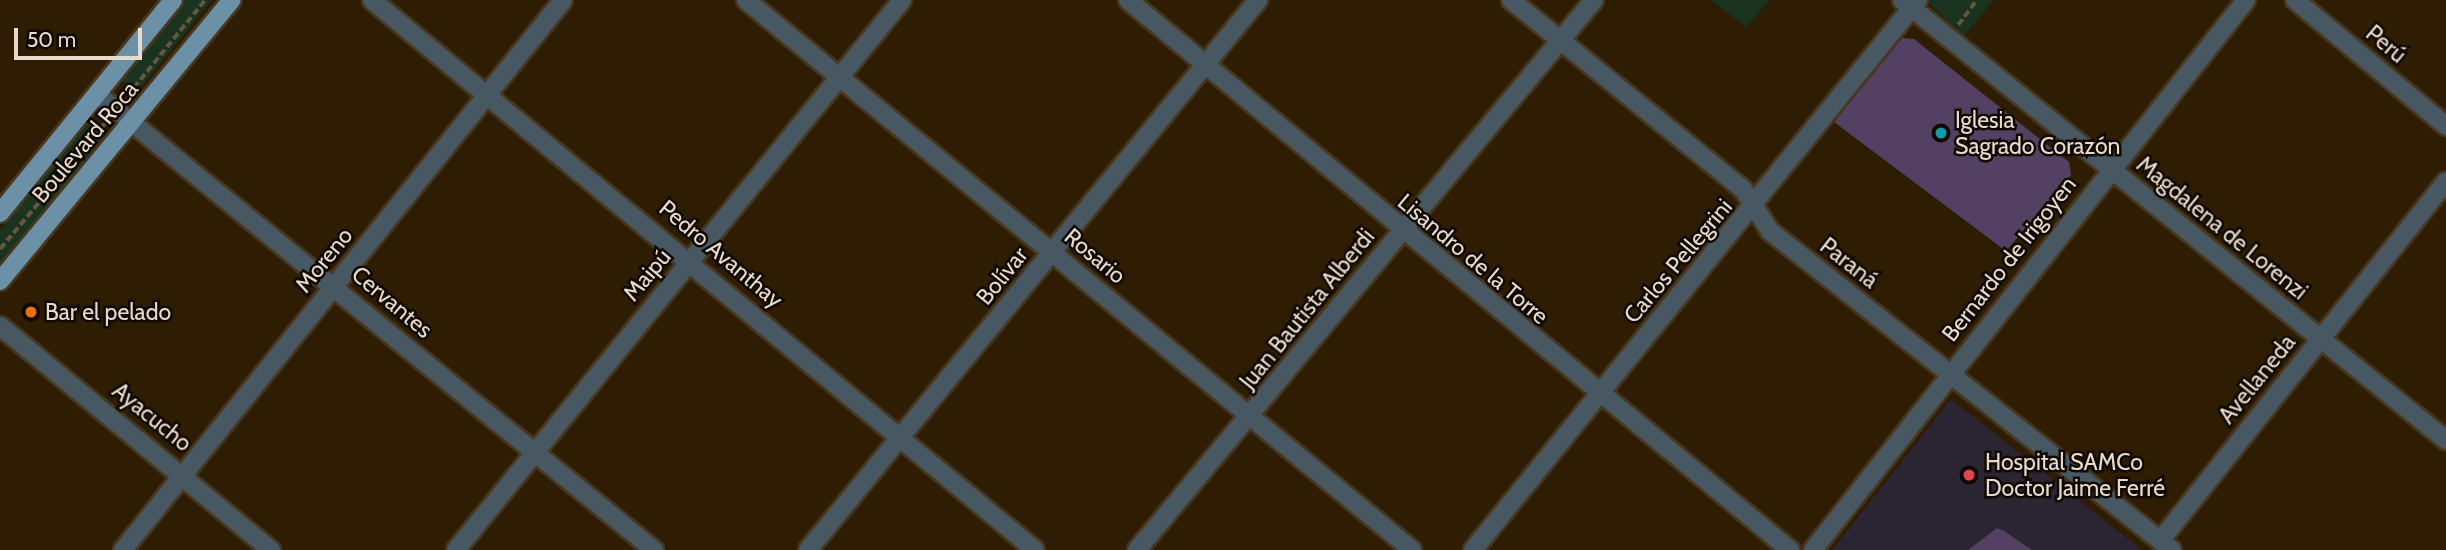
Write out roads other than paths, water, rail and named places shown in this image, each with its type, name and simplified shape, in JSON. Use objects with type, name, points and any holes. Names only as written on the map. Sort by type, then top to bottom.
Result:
[{"type":"main road","name":"Boulevard Roca","points":[[0,213],[173,0]]},
{"type":"main road","name":"Boulevard Roca","points":[[0,281],[232,0]]},
{"type":"street","name":"Pedro Avanthay","points":[[372,0],[489,93],[1035,550]]},
{"type":"street","name":"Moreno","points":[[123,550],[563,0]]},
{"type":"street","name":"Rosario","points":[[746,0],[1412,550]]},
{"type":"street","name":"Maipú","points":[[456,550],[532,451],[691,261],[902,0]]},
{"type":"street","name":"Lisandro de la Torre","points":[[1128,0],[1599,396],[1790,550]]},
{"type":"street","name":"Bolívar","points":[[808,550],[1258,0]]},
{"type":"street","name":"Paraná","points":[[1511,0],[1743,189],[1770,231],[2166,545]]},
{"type":"street","name":"Juan Bautista Alberdi","points":[[1137,550],[1594,0]]},
{"type":"street","name":"Bernardo de Irigoyen","points":[[1813,550],[2110,169],[2246,0]]},
{"type":"street","name":"Perú","points":[[2295,0],[2446,126]]},
{"type":"street","name":"Magdalena de Lorenzi","points":[[1911,3],[2110,169],[2446,440]]},
{"type":"street","name":"Carlos Pellegrini","points":[[1473,550],[1755,207],[1911,3]]},
{"type":"street","name":"Cervantes","points":[[97,94],[654,550]]},
{"type":"street","name":"Avellaneda","points":[[2166,545],[2320,340],[2446,182]]},
{"type":"street","name":"Ayacucho","points":[[0,326],[184,474],[271,550]]},
{"type":"place","name":"Iglesia Sagrado Corazón","points":[[1941,133]]},
{"type":"place","name":"Bar el pelado","points":[[31,312]]},
{"type":"place","name":"Hospital SAMCo Doctor Jaime Ferré","points":[[1969,475]]}]
